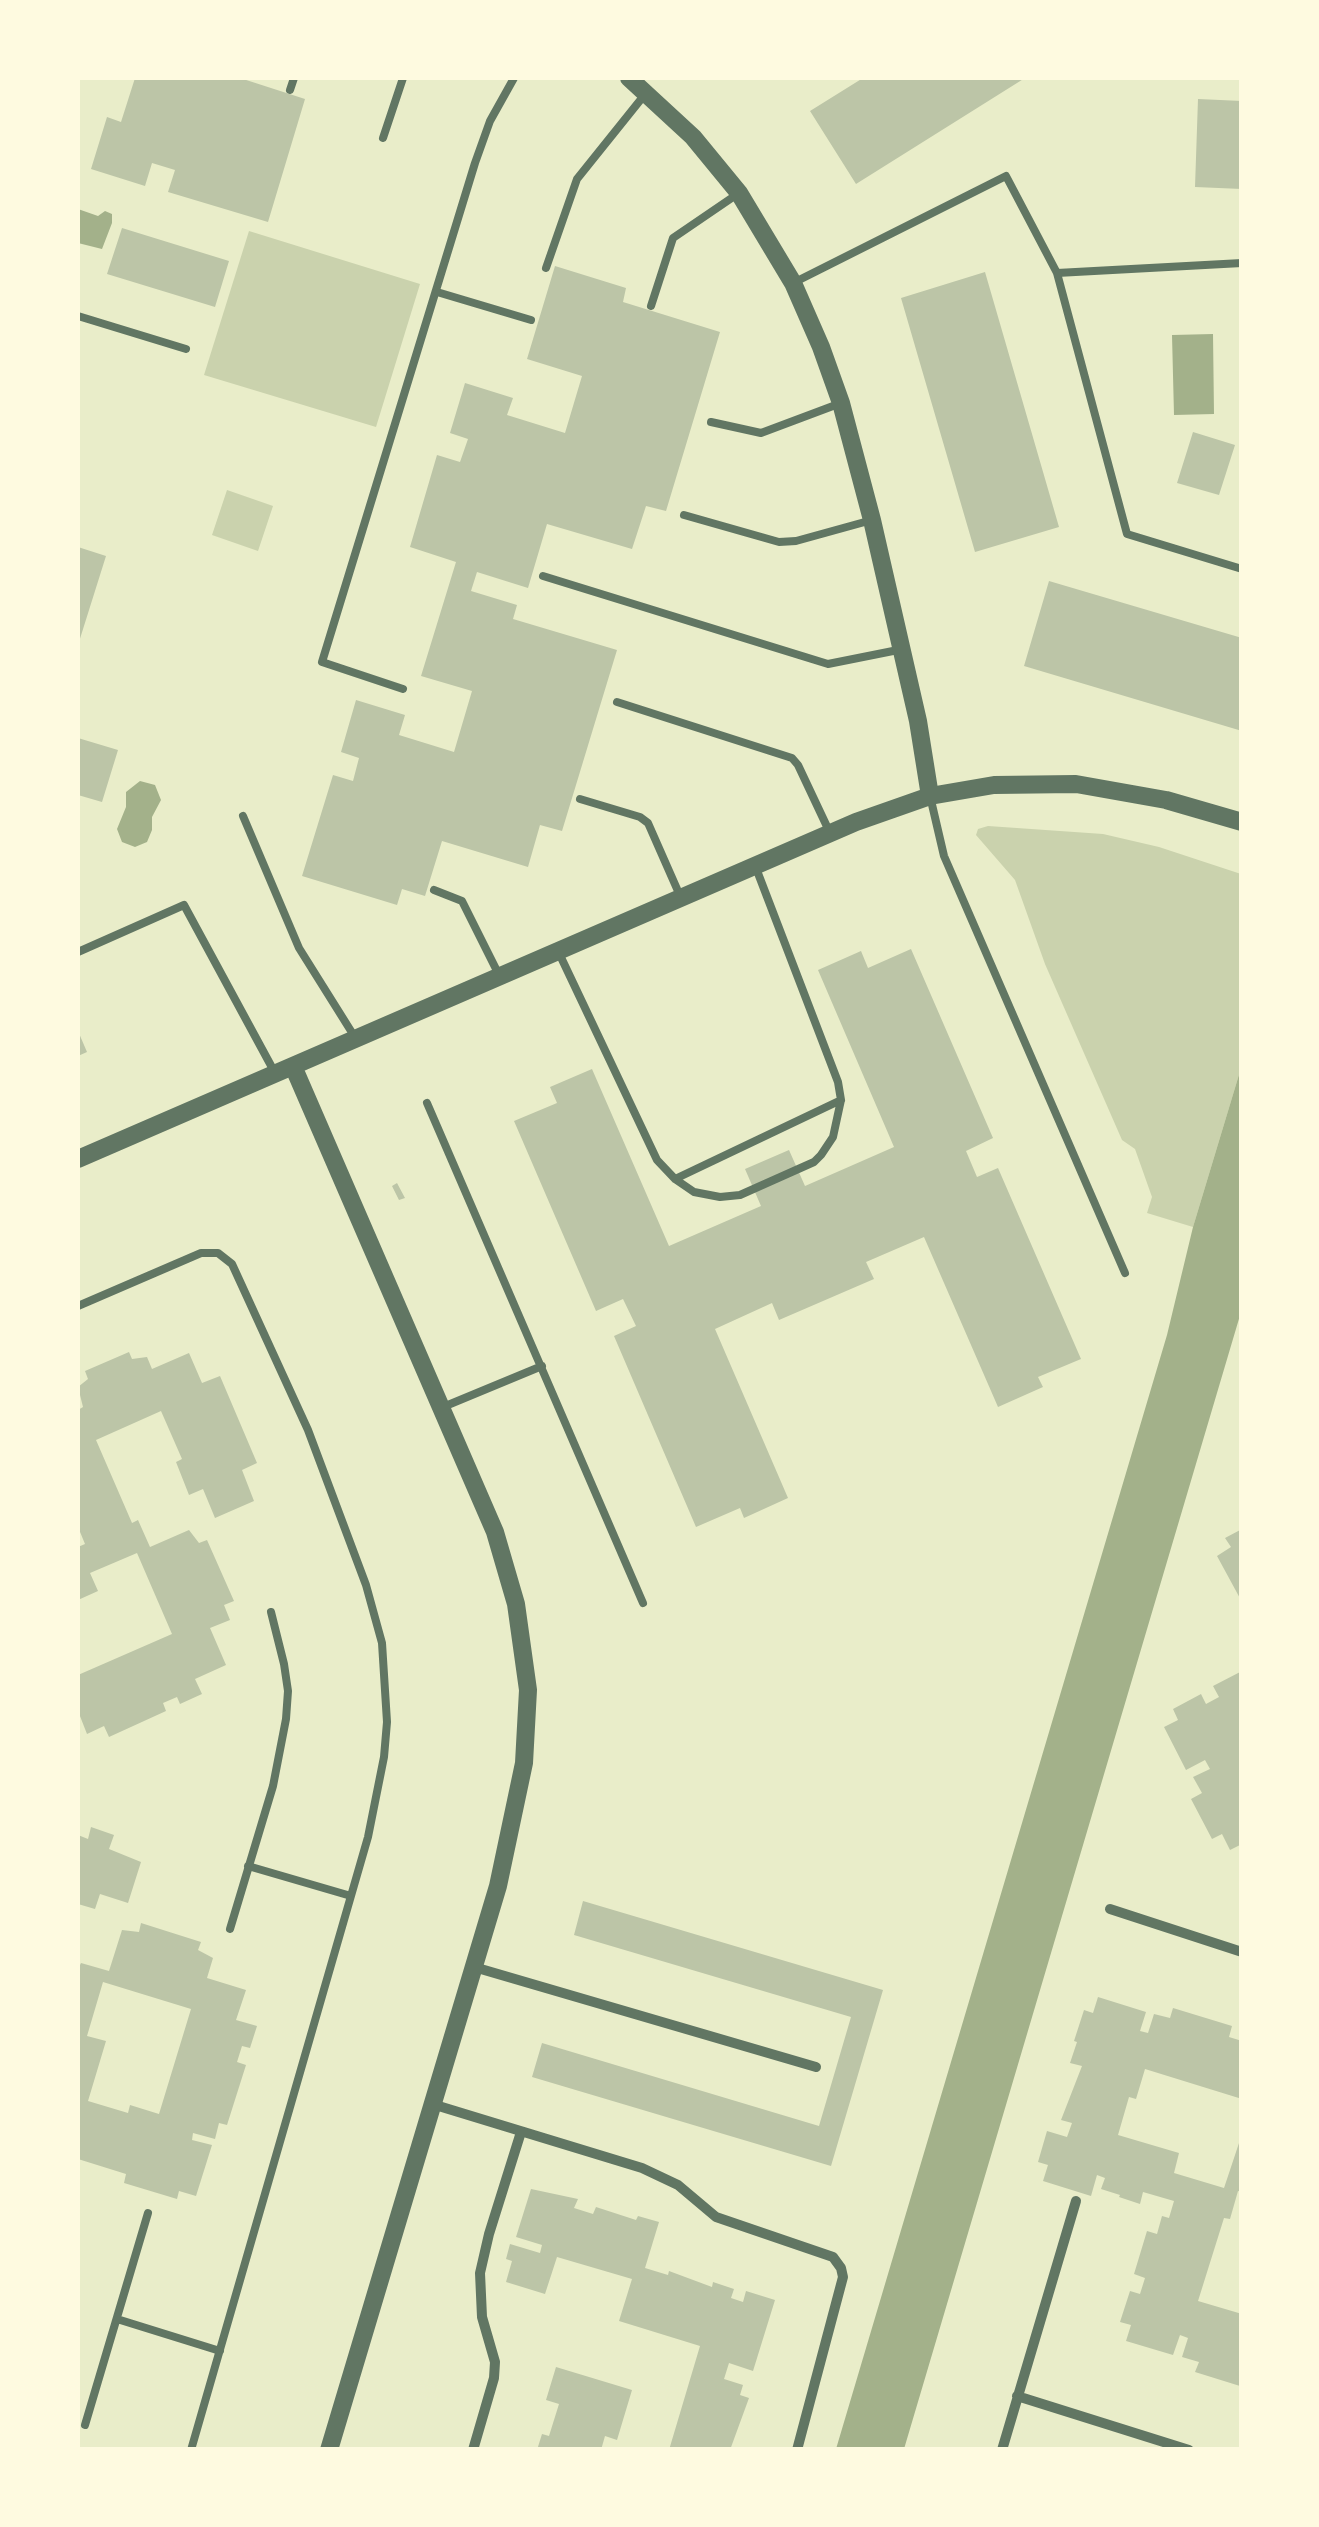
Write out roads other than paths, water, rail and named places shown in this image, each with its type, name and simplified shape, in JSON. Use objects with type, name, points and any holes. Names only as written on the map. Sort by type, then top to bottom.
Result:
[{"type":"street","points":[[630,78],[693,137],[739,192],[793,283],[841,403],[903,649],[930,796]]},
{"type":"street","points":[[78,1159],[830,833],[930,796],[994,785],[1076,784],[1166,800],[1242,822]]},
{"type":"street","points":[[284,1070],[442,1407],[508,1572],[527,1671],[527,1741],[498,1886],[330,2450]]},
{"type":"street","points":[[1110,1910],[1242,1952]]},
{"type":"street","points":[[474,1967],[816,2067]]},
{"type":"street","points":[[432,2104],[642,2168],[678,2185],[716,2216],[827,2253],[838,2262],[842,2278],[797,2450]]},
{"type":"street","points":[[473,2450],[494,2378],[494,2362],[482,2316],[480,2273],[522,2132]]},
{"type":"street","points":[[1002,2450],[1076,2201]]},
{"type":"street","points":[[1018,2396],[1189,2450]]},
{"type":"lane","points":[[290,90],[294,78]]},
{"type":"lane","points":[[383,138],[403,78]]},
{"type":"lane","points":[[403,689],[322,662],[490,120],[514,78]]},
{"type":"lane","points":[[546,268],[577,178],[646,93]]},
{"type":"lane","points":[[793,283],[1006,176],[1057,273],[1127,534],[1242,569]]},
{"type":"lane","points":[[651,306],[673,238],[739,192]]},
{"type":"lane","points":[[1057,273],[1242,263]]},
{"type":"lane","points":[[437,292],[531,320]]},
{"type":"lane","points":[[78,316],[186,349]]},
{"type":"lane","points":[[711,422],[745,432],[768,432],[841,403]]},
{"type":"lane","points":[[684,515],[780,542],[872,520]]},
{"type":"lane","points":[[544,576],[828,664],[903,649]]},
{"type":"lane","points":[[617,702],[792,758],[830,833]]},
{"type":"lane","points":[[930,796],[944,856],[1125,1273]]},
{"type":"lane","points":[[580,798],[648,823],[682,898]]},
{"type":"lane","points":[[243,816],[300,948],[356,1038]]},
{"type":"lane","points":[[558,951],[657,1160],[675,1179],[700,1194],[734,1196],[814,1162],[834,1137],[841,1100],[838,1082],[755,866]]},
{"type":"lane","points":[[434,890],[457,897],[466,906],[500,977]]},
{"type":"lane","points":[[78,952],[184,905],[284,1070]]},
{"type":"lane","points":[[675,1179],[841,1100]]},
{"type":"lane","points":[[427,1103],[643,1604]]},
{"type":"lane","points":[[78,1306],[208,1252],[218,1253],[232,1264],[308,1430],[376,1613],[382,1643],[387,1722],[384,1757],[351,1896],[191,2450]]},
{"type":"lane","points":[[442,1407],[542,1366]]},
{"type":"lane","points":[[230,1929],[272,1786],[286,1719],[286,1677],[271,1612]]},
{"type":"lane","points":[[248,1866],[351,1896]]},
{"type":"lane","points":[[86,2425],[148,2213]]},
{"type":"lane","points":[[117,2319],[220,2351]]}]
